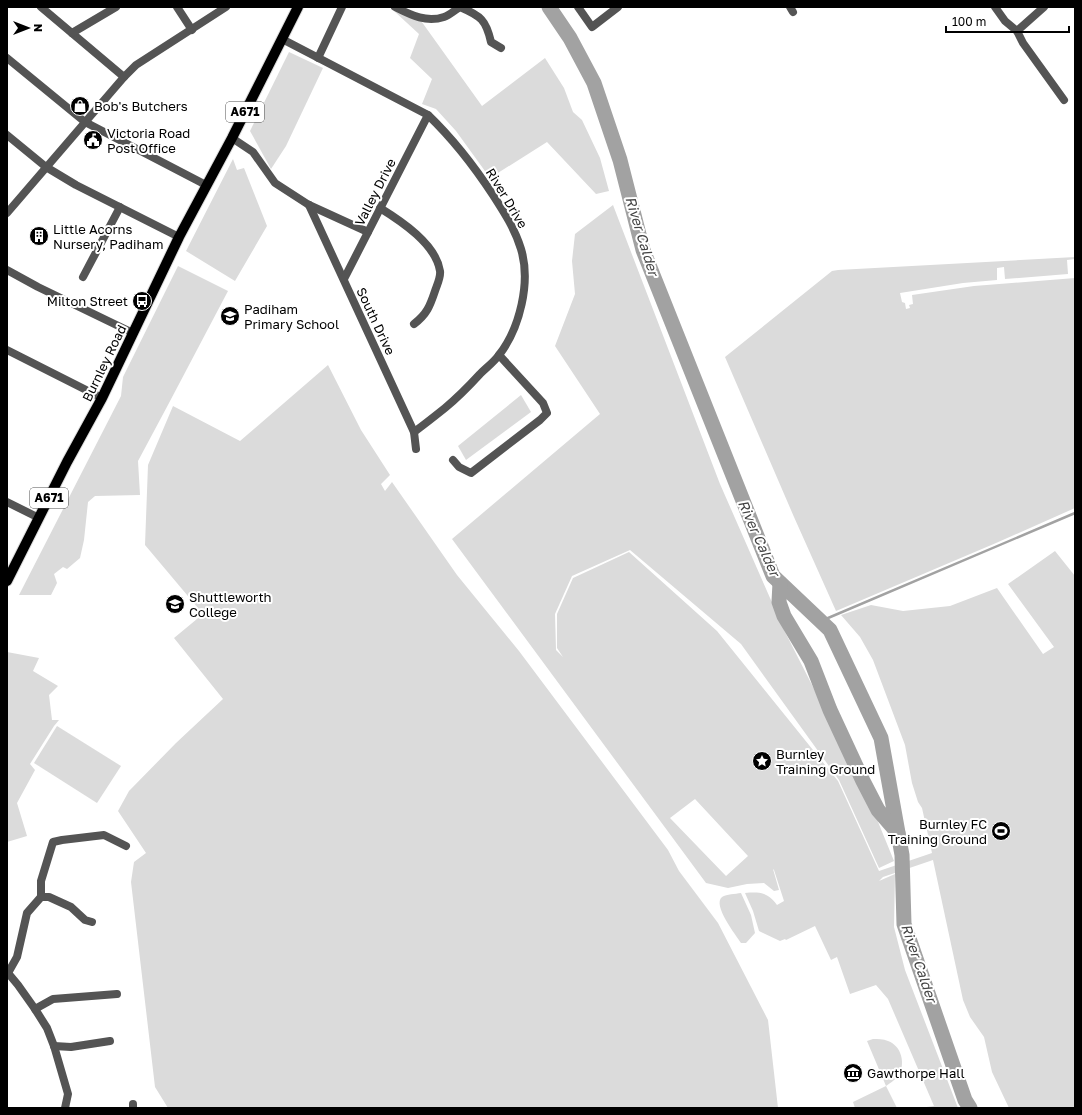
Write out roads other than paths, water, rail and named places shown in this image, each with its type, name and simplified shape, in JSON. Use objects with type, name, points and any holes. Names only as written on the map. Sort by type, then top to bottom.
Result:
[{"type":"main road","name":"Burnley Road","points":[[7,581],[102,398],[179,237],[232,138],[298,7]]},
{"type":"street","points":[[41,7],[124,77]]},
{"type":"street","points":[[72,34],[116,7]]},
{"type":"street","points":[[177,7],[192,30]]},
{"type":"street","points":[[7,214],[46,167],[136,65],[226,7]]},
{"type":"street","points":[[318,58],[342,7]]},
{"type":"street","points":[[395,7],[411,16],[430,20],[444,17],[460,7],[474,13],[484,21],[489,32],[491,42],[501,48]]},
{"type":"street","points":[[578,7],[592,27],[618,7]]},
{"type":"street","points":[[996,7],[1005,21],[1017,31],[1023,43],[1064,100]]},
{"type":"street","points":[[1017,31],[1044,7]]},
{"type":"street","name":"River Drive","points":[[282,39],[428,115],[460,148],[484,181],[514,230],[522,250],[525,272],[522,303],[514,329],[499,355],[446,408],[414,432]]},
{"type":"street","points":[[7,58],[85,122],[206,185]]},
{"type":"street","name":"Valley Drive","points":[[344,279],[428,115]]},
{"type":"street","points":[[7,135],[46,167],[76,185],[179,237]]},
{"type":"street","points":[[232,138],[253,152],[275,183],[309,205],[368,232]]},
{"type":"street","name":"South Drive","points":[[309,205],[414,432],[416,449]]},
{"type":"street","points":[[83,277],[120,207]]},
{"type":"street","points":[[380,208],[403,223],[423,241],[437,260],[441,272],[431,302],[423,317],[414,324]]},
{"type":"street","points":[[7,270],[45,291],[132,333]]},
{"type":"street","points":[[7,350],[102,398]]},
{"type":"street","points":[[453,460],[459,467],[471,473],[547,413],[543,403],[499,355]]},
{"type":"street","points":[[7,502],[39,518]]},
{"type":"street","points":[[65,1108],[68,1094],[54,1046],[47,1028],[35,1008],[8,973],[17,957],[27,913],[41,897],[41,881],[53,842],[104,835],[126,846]]},
{"type":"street","points":[[41,897],[48,897],[71,907],[85,920],[92,922]]},
{"type":"street","points":[[35,1008],[54,998],[117,994]]},
{"type":"street","points":[[54,1046],[71,1047],[110,1041]]},
{"type":"waterway","name":"River Calder","points":[[549,7],[570,38],[594,83],[620,160],[643,250],[773,576],[830,630],[881,738],[902,855],[904,924],[965,1100],[970,1108]]},
{"type":"waterway","points":[[821,621],[1075,513]]},
{"type":"waterway","points":[[780,583],[779,602],[784,616],[811,661],[830,710],[878,810],[898,833]]},
{"type":"place","name":"Bob's Butchers","points":[[80,106]]},
{"type":"place","name":"Victoria Road Post Office","points":[[93,140]]},
{"type":"place","name":"Little Acorns Nursery, Padiham","points":[[39,236]]},
{"type":"place","name":"Milton Street","points":[[142,301]]},
{"type":"place","name":"Padiham Primary School","points":[[230,316]]},
{"type":"place","name":"Shuttleworth College","points":[[175,604]]},
{"type":"place","name":"Burnley Training Ground","points":[[762,761]]},
{"type":"place","name":"Burnley FC Training Ground","points":[[1001,831]]},
{"type":"place","name":"Gawthorpe Hall","points":[[853,1073]]}]
